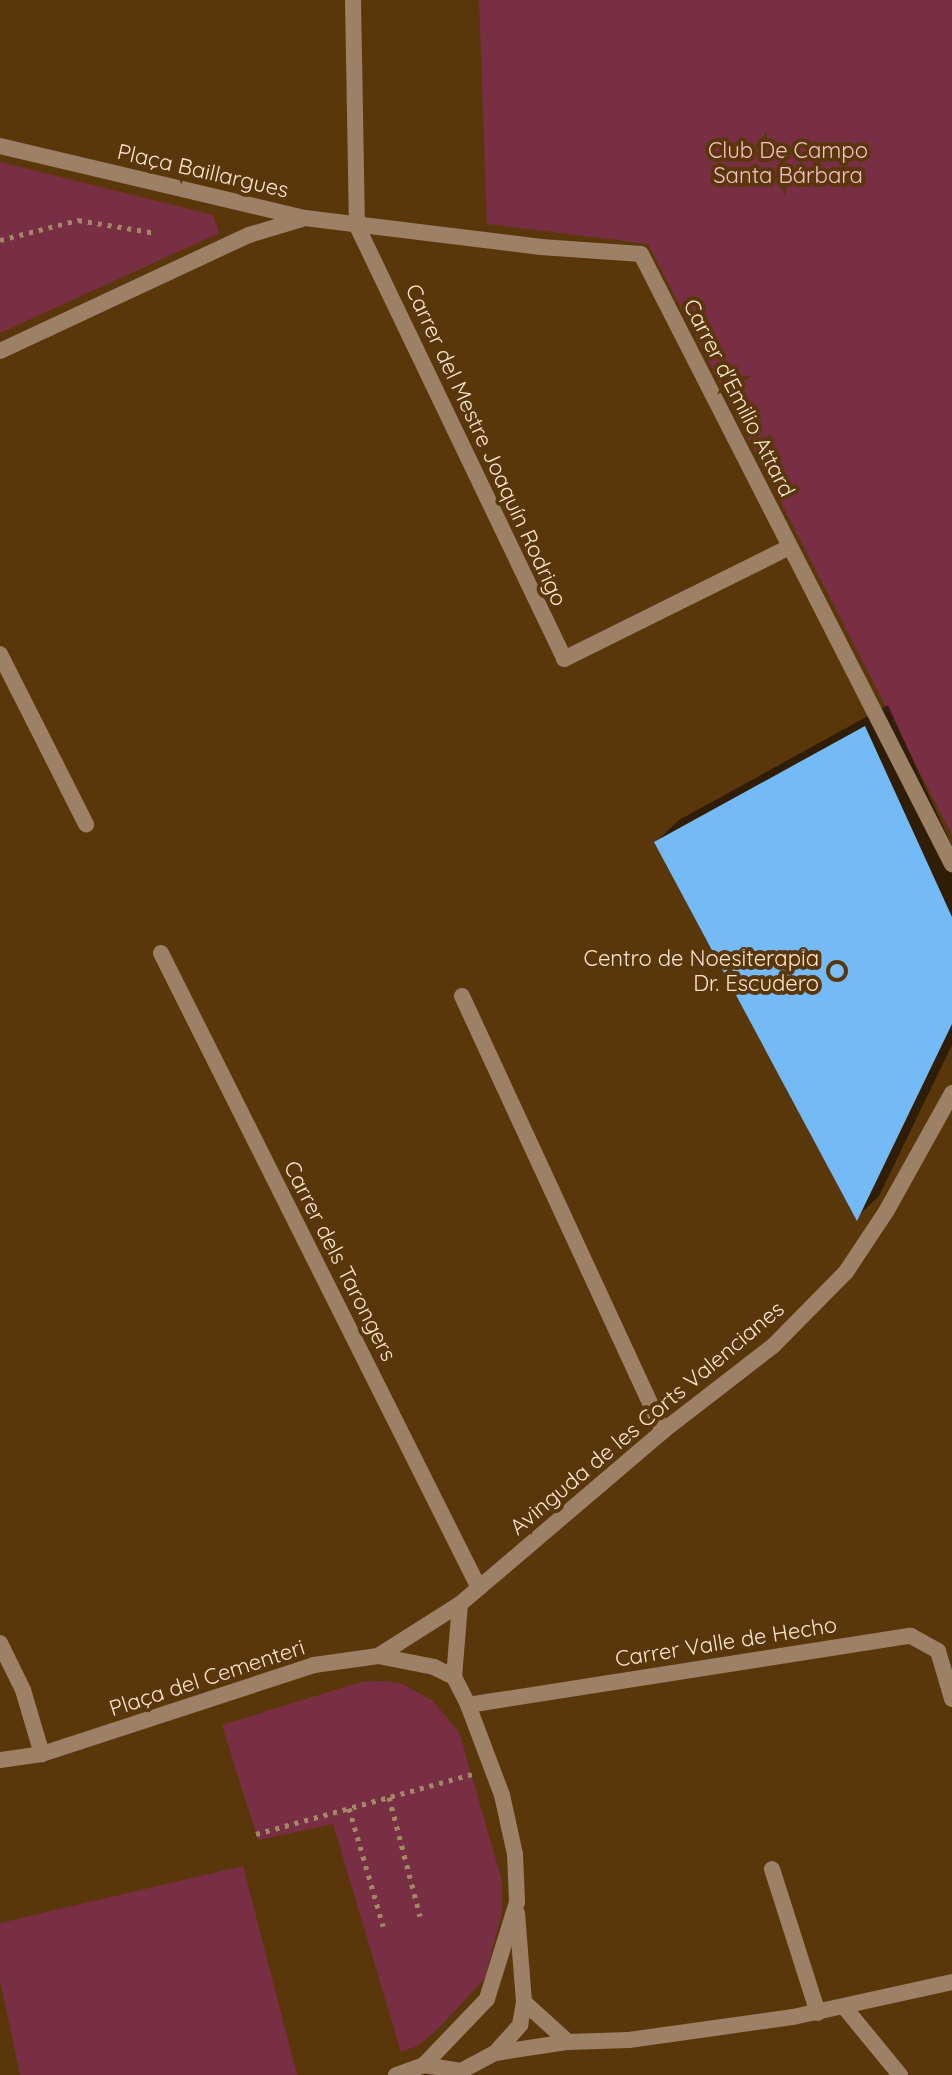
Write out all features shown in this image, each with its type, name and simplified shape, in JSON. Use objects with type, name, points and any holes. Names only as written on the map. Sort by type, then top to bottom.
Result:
[{"type":"street","name":"Carrer del Mestre Joaquín Rodrigo","points":[[353,0],[357,226],[564,659],[790,547]]},
{"type":"street","name":"Plaça Baillargues","points":[[0,146],[305,218]]},
{"type":"street","name":"Carrer d'Emilio Attard","points":[[305,218],[541,247],[641,254],[952,864]]},
{"type":"street","name":"Plaça Baillargues","points":[[0,351],[249,235],[305,218]]},
{"type":"street","points":[[0,654],[86,824]]},
{"type":"street","name":"Carrer dels Tarongers","points":[[161,953],[479,1588]]},
{"type":"street","points":[[462,996],[663,1431]]},
{"type":"street","name":"Avinguda de les Corts Valencianes","points":[[378,1656],[460,1604],[663,1431],[773,1346],[846,1272],[887,1210],[952,1093]]},
{"type":"street","points":[[424,2065],[461,2073],[495,2053],[520,2025],[524,2002],[515,1854],[502,1795],[468,1705],[454,1677],[460,1604]]},
{"type":"street","name":"Carrer Valle de Hecho","points":[[468,1705],[911,1636],[938,1651],[952,1699]]},
{"type":"street","points":[[0,1643],[23,1690],[42,1754]]},
{"type":"street","name":"Plaça del Cementeri","points":[[0,1760],[42,1754],[314,1665],[378,1656],[434,1667],[454,1677]]},
{"type":"street","points":[[772,1869],[818,2013]]},
{"type":"street","points":[[396,2075],[424,2065],[487,1999],[517,1902]]},
{"type":"street","points":[[495,2053],[568,2042],[629,2040],[818,2013],[952,1982]]},
{"type":"street","points":[[524,2002],[568,2042]]},
{"type":"street","points":[[845,2008],[900,2075]]},
{"type":"path","points":[[0,240],[78,220],[156,233]]},
{"type":"path","points":[[256,1834],[473,1774]]},
{"type":"path","points":[[389,1797],[420,1916]]},
{"type":"path","points":[[349,1808],[383,1926]]},
{"type":"green space","name":"Club De Campo Santa Bárbara","points":[[479,0],[952,0],[952,835],[648,244],[487,224]]},
{"type":"green space","points":[[0,162],[213,215],[219,233],[0,333]]},
{"type":"green space","points":[[361,1682],[403,1684],[433,1701],[459,1732],[502,1881],[502,1912],[485,1978],[438,2029],[417,2046],[401,2052],[333,1824],[258,1840],[222,1725]]},
{"type":"green space","points":[[243,1866],[297,2075],[20,2075],[0,1980],[0,1923]]},
{"type":"building","name":"Centro de Noesiterapia Dr. Escudero","points":[[865,726],[952,917],[952,1024],[857,1221],[654,842]]},
{"type":"place","name":"Centro de Noesiterapia Dr. Escudero","points":[[837,971]]}]
